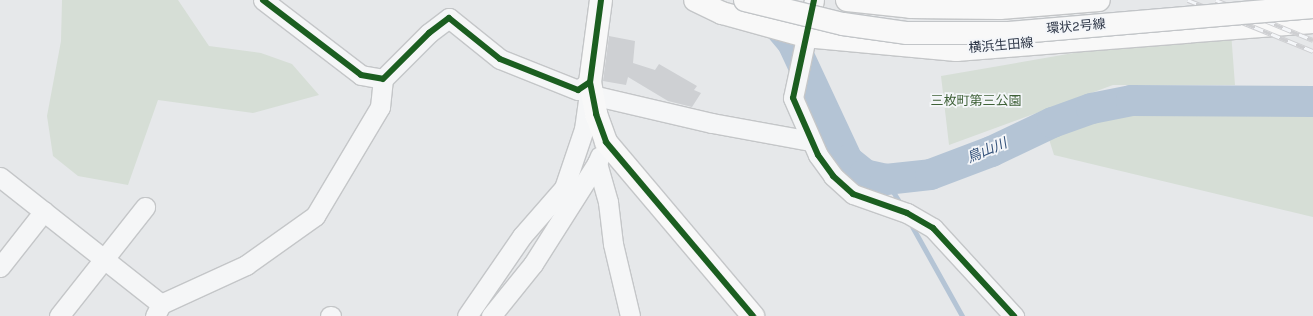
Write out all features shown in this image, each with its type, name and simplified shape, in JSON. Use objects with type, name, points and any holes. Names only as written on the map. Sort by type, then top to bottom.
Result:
[{"type":"main road","points":[[601,0],[591,88],[606,142],[753,316]]},
{"type":"main road","name":"横浜生田線","points":[[695,0],[722,13],[804,36],[956,50],[1313,22]]},
{"type":"main road","name":"環状2号線","points":[[745,0],[843,24],[907,33],[1009,32],[1313,7]]},
{"type":"main road","name":"環状2号線","points":[[848,0],[911,7],[1000,8],[1099,0]]},
{"type":"main road","points":[[955,0],[986,4],[1064,0]]},
{"type":"street","points":[[263,0],[361,75],[383,80]]},
{"type":"street","points":[[814,0],[804,36],[793,98],[811,141],[833,176],[854,194],[907,213],[933,228],[1014,316]]},
{"type":"street","points":[[0,177],[104,259],[158,310],[246,265],[315,216],[380,107],[383,80],[429,33],[449,18],[500,59],[578,90],[591,88],[712,123],[811,141]]},
{"type":"street","points":[[467,316],[522,236],[564,188],[584,129],[591,88]]},
{"type":"street","points":[[492,316],[533,264],[597,163],[606,142]]},
{"type":"street","points":[[597,163],[608,202],[613,244],[630,316]]},
{"type":"street","points":[[59,316],[145,207]]},
{"type":"street","points":[[0,267],[44,211]]},
{"type":"green space","points":[[62,0],[178,0],[209,46],[261,53],[292,64],[319,95],[253,113],[158,100],[128,185],[78,176],[53,156],[47,116],[61,41]]},
{"type":"green space","name":"三枚町第三公園","points":[[1231,32],[1235,85],[1113,85],[949,145],[941,76],[1085,51]]},
{"type":"green space","points":[[1177,102],[1250,111],[1313,105],[1313,217],[1054,155],[1048,136],[1111,111]]},
{"type":"building","points":[[609,36],[635,41],[633,63],[655,70],[659,64],[697,86],[694,90],[701,93],[692,107],[668,101],[628,77],[626,85],[603,81]]},
{"type":"waterway","name":"鳥山川","points":[[766,11],[792,42],[847,160],[864,174],[885,179],[930,174],[991,151],[1052,122],[1091,108],[1131,100],[1313,101]]},
{"type":"waterway","points":[[885,179],[901,205]]},
{"type":"waterway","points":[[909,221],[962,316]]},
{"type":"railway","points":[[1188,0],[1313,51]]},
{"type":"railway","points":[[1216,0],[1313,40]]},
{"type":"cycle path","points":[[263,0],[361,75],[383,79],[429,33],[449,18],[500,59],[578,90],[590,82]]},
{"type":"cycle path","points":[[601,0],[590,82],[596,114],[606,142],[753,316]]},
{"type":"cycle path","points":[[814,0],[793,98],[818,155],[833,176],[853,194],[907,213],[933,228],[1014,316]]}]
